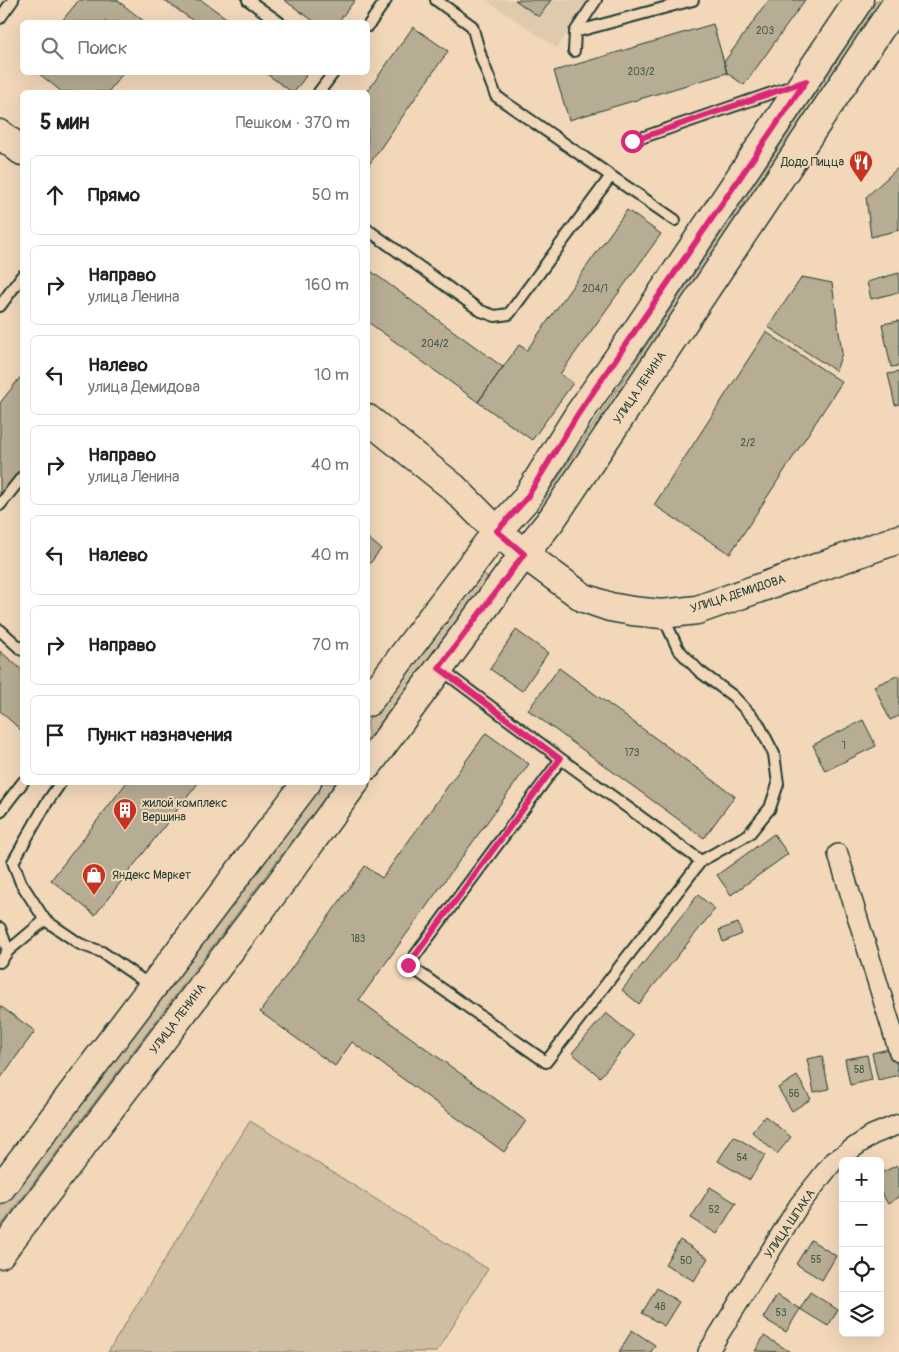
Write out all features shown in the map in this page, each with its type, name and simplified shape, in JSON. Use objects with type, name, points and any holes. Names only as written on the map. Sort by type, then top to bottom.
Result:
[{"type":"street","points":[[370,699],[497,531],[526,499],[578,414],[806,81],[859,0]]},
{"type":"street","name":"УЛИЦА ЛЕНИНА","points":[[370,762],[552,519],[899,0]]},
{"type":"street","name":"УЛИЦА ДЕМИДОВА","points":[[370,421],[453,487],[497,531],[524,554],[584,598],[610,607],[662,614],[697,610],[899,539]]},
{"type":"street","points":[[0,1189],[305,785]]},
{"type":"street","name":"УЛИЦА ЛЕНИНА","points":[[0,1254],[353,785]]},
{"type":"street","points":[[838,854],[899,1052]]},
{"type":"street","name":"УЛИЦА ШПАКА","points":[[708,1352],[799,1205],[833,1162],[872,1135],[899,1124]]},
{"type":"lane","points":[[0,18],[13,0]]},
{"type":"lane","points":[[248,0],[275,20]]},
{"type":"lane","points":[[370,23],[386,0]]},
{"type":"lane","points":[[436,0],[472,26],[480,57],[496,96],[675,220]]},
{"type":"lane","points":[[574,51],[575,32],[596,0]]},
{"type":"lane","points":[[575,32],[693,0]]},
{"type":"lane","points":[[320,90],[332,75]]},
{"type":"lane","points":[[632,141],[806,81]]},
{"type":"lane","points":[[370,231],[481,311],[494,316],[509,314],[611,176]]},
{"type":"lane","points":[[0,306],[20,279]]},
{"type":"lane","points":[[0,505],[20,480]]},
{"type":"lane","points":[[560,759],[408,965],[546,1062],[701,862],[749,834],[770,808],[778,784],[774,754],[758,723],[733,696],[699,671],[678,649],[662,614]]},
{"type":"lane","points":[[0,630],[20,648]]},
{"type":"lane","points":[[439,668],[701,862]]},
{"type":"lane","points":[[0,812],[22,785]]},
{"type":"lane","points":[[58,785],[13,862],[21,883],[45,920],[80,944],[102,952],[152,987]]},
{"type":"lane","points":[[0,962],[8,951],[45,920]]},
{"type":"lane","points":[[0,928],[8,951]]},
{"type":"shaded area","points":[[486,0],[590,0],[557,48]]},
{"type":"shaded area","points":[[877,0],[890,0],[543,515],[537,509]]},
{"type":"shaded area","points":[[482,573],[487,577],[487,581],[370,737],[370,717],[478,574]]},
{"type":"shaded area","points":[[318,785],[334,785],[0,1227],[0,1207]]},
{"type":"shaded area","points":[[250,1121],[488,1269],[437,1352],[108,1352]]},
{"type":"building","points":[[79,0],[117,0],[142,20],[63,20]]},
{"type":"building","points":[[164,0],[201,0],[229,20],[192,20]]},
{"type":"building","points":[[284,0],[355,0],[340,20],[312,20]]},
{"type":"building","points":[[515,0],[551,0],[539,17]]},
{"type":"building","points":[[769,0],[805,0],[744,85],[727,73],[724,62]]},
{"type":"building","points":[[713,24],[727,73],[569,120],[554,71]]},
{"type":"building","points":[[413,27],[448,51],[370,163],[370,90],[368,90]]},
{"type":"building","points":[[41,75],[122,75],[110,90],[60,90]]},
{"type":"building","points":[[268,75],[306,76],[296,90],[289,90]]},
{"type":"building","points":[[899,167],[899,230],[871,237],[866,197]]},
{"type":"building","points":[[627,210],[661,234],[560,374],[573,383],[532,440],[478,402],[519,345],[527,350]]},
{"type":"building","points":[[370,270],[503,367],[478,402],[370,323]]},
{"type":"building","points":[[899,273],[899,292],[871,299],[867,282]]},
{"type":"building","points":[[802,277],[832,283],[842,353],[836,371],[768,327]]},
{"type":"building","points":[[899,321],[899,366],[891,367],[882,324]]},
{"type":"building","points":[[766,332],[842,382],[730,554],[654,505]]},
{"type":"building","points":[[899,372],[899,404],[895,405],[888,374]]},
{"type":"building","points":[[20,378],[20,479],[0,505],[0,403]]},
{"type":"building","points":[[370,540],[381,549],[370,563]]},
{"type":"building","points":[[516,630],[548,653],[522,691],[490,669]]},
{"type":"building","points":[[0,651],[20,668],[20,729],[0,711]]},
{"type":"building","points":[[559,668],[735,796],[704,838],[528,710]]},
{"type":"building","points":[[899,675],[899,716],[890,720],[874,686]]},
{"type":"building","points":[[863,720],[876,746],[825,771],[813,745]]},
{"type":"building","points":[[486,733],[529,764],[359,1000],[526,1121],[504,1152],[352,1042],[335,1066],[260,1012],[365,866],[382,878]]},
{"type":"building","name":"жилой комплекс Вершина","points":[[125,785],[197,785],[95,915],[51,880]]},
{"type":"building","points":[[774,834],[788,854],[731,895],[717,875]]},
{"type":"building","points":[[698,895],[715,909],[639,1004],[622,990]]},
{"type":"building","points":[[738,923],[742,934],[723,942],[719,930]]},
{"type":"building","points":[[0,1006],[35,1031],[0,1079]]},
{"type":"building","points":[[606,1013],[634,1036],[600,1077],[572,1053]]},
{"type":"building","points":[[893,1048],[899,1075],[878,1080],[872,1053]]},
{"type":"building","points":[[867,1055],[872,1080],[850,1085],[845,1059]]},
{"type":"building","points":[[822,1056],[829,1089],[814,1092],[807,1059]]},
{"type":"building","points":[[797,1076],[811,1099],[792,1111],[778,1088]]},
{"type":"building","points":[[765,1116],[791,1137],[777,1154],[752,1132]]},
{"type":"building","points":[[734,1136],[765,1155],[750,1180],[718,1161]]},
{"type":"building","points":[[897,1165],[899,1168],[899,1197],[888,1204],[884,1197],[884,1172]]},
{"type":"building","points":[[710,1187],[736,1203],[717,1234],[691,1218]]},
{"type":"building","points":[[680,1240],[708,1258],[694,1281],[665,1264]]},
{"type":"building","points":[[811,1240],[836,1256],[822,1280],[796,1264]]},
{"type":"building","points":[[657,1288],[679,1302],[664,1326],[642,1313]]},
{"type":"building","points":[[810,1292],[838,1310],[828,1326],[800,1309]]},
{"type":"building","points":[[777,1295],[800,1309],[786,1332],[763,1318]]},
{"type":"building","points":[[632,1330],[655,1345],[651,1352],[619,1352]]},
{"type":"building","points":[[764,1336],[789,1351],[789,1352],[755,1351]]},
{"type":"place","name":"Додо Пицца","points":[[861,183]]},
{"type":"place","name":"жилой комплекс Вершина","points":[[125,831]]},
{"type":"place","name":"Яндекс Маркет","points":[[94,896]]},
{"type":"route","points":[[408,965],[560,759],[439,668],[524,554],[497,531],[526,499],[578,414],[632,338],[806,81],[632,141]]}]
